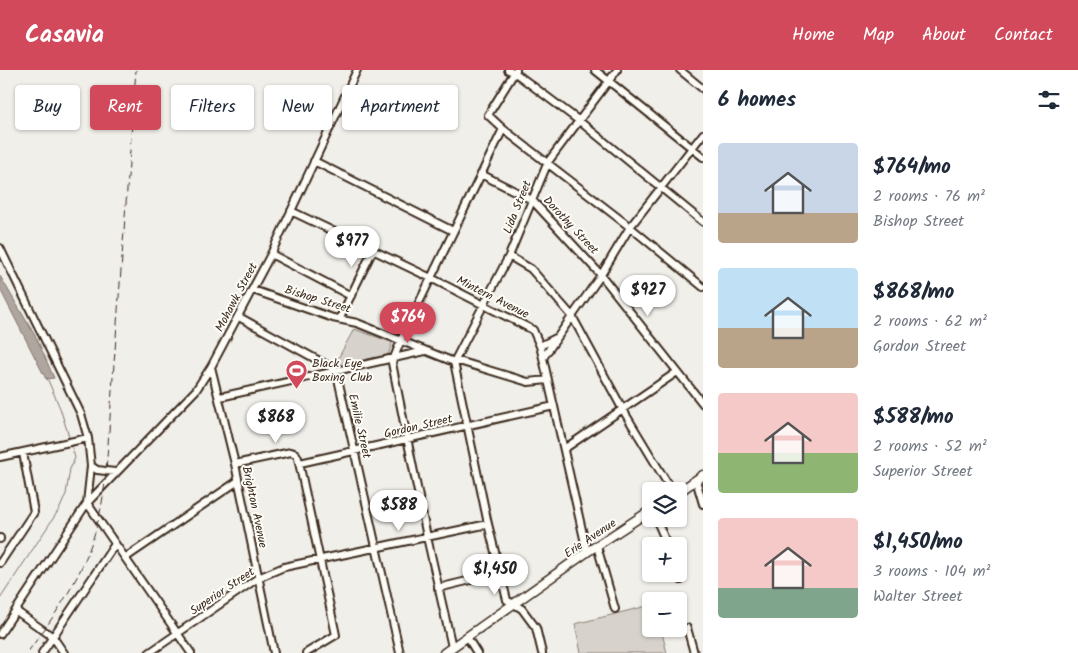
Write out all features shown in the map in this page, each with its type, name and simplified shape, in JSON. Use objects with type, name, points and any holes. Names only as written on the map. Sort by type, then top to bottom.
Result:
[{"type":"main road","points":[[687,486],[700,477]]},
{"type":"main road","name":"Erie Avenue","points":[[444,653],[587,552],[642,516]]},
{"type":"street","name":"Mohawk Street","points":[[0,634],[88,502],[196,390],[211,367],[271,254],[357,70]]},
{"type":"street","points":[[595,70],[703,157]]},
{"type":"street","name":"Lida Street","points":[[454,362],[509,256],[548,162],[617,70]]},
{"type":"street","points":[[680,70],[703,90]]},
{"type":"street","points":[[703,222],[578,120],[513,71],[488,114],[503,129],[548,162],[703,287]]},
{"type":"street","points":[[452,647],[426,537],[392,363],[453,230],[503,129]]},
{"type":"street","points":[[543,358],[601,275],[630,227],[703,134]]},
{"type":"street","points":[[314,161],[453,230]]},
{"type":"street","name":"Dorothy Street","points":[[481,174],[532,200],[601,275],[703,404]]},
{"type":"street","name":"Mintern Avenue","points":[[291,211],[431,278],[533,330],[543,358],[587,552]]},
{"type":"street","points":[[0,248],[80,414],[91,466],[88,502],[191,653]]},
{"type":"street","points":[[340,318],[373,250]]},
{"type":"street","points":[[271,254],[351,296]]},
{"type":"street","points":[[509,256],[531,269],[572,316],[623,410],[667,482]]},
{"type":"street","name":"Bishop Street","points":[[252,290],[333,318],[340,318],[454,362],[462,362],[528,382],[548,380]]},
{"type":"street","points":[[238,317],[336,370]]},
{"type":"street","points":[[540,346],[556,338]]},
{"type":"street","points":[[220,397],[426,351]]},
{"type":"street","points":[[454,362],[488,524],[507,600],[522,609],[536,628],[542,653]]},
{"type":"street","name":"Brighton Avenue","points":[[211,367],[220,397],[235,464],[274,653]]},
{"type":"street","name":"Emilie Street","points":[[336,370],[400,653]]},
{"type":"street","points":[[564,449],[678,372]]},
{"type":"street","name":"Gordon Street","points":[[300,463],[554,406]]},
{"type":"street","points":[[0,457],[86,439]]},
{"type":"street","points":[[235,464],[291,452],[296,454],[300,463],[336,635],[306,653]]},
{"type":"street","points":[[0,563],[34,512],[23,453]]},
{"type":"street","points":[[91,466],[97,470],[115,472]]},
{"type":"street","points":[[700,477],[703,504]]},
{"type":"street","points":[[125,558],[238,481]]},
{"type":"street","name":"Superior Street","points":[[149,653],[258,578],[284,567],[488,524]]},
{"type":"street","points":[[42,653],[115,544]]},
{"type":"street","points":[[597,546],[615,610]]},
{"type":"street","points":[[438,588],[500,573]]},
{"type":"street","points":[[16,611],[53,638],[64,653]]},
{"type":"street","points":[[687,628],[694,653]]},
{"type":"street","points":[[467,637],[477,653]]},
{"type":"shaded area","points":[[0,276],[37,339],[54,378],[46,379],[0,289]]},
{"type":"shaded area","points":[[354,329],[391,342],[388,355],[338,366],[335,364]]},
{"type":"shaded area","points":[[642,607],[642,637],[663,637],[667,653],[581,653],[575,624]]},
{"type":"waterway","points":[[47,378],[60,408],[70,440]]},
{"type":"waterway","points":[[0,599],[60,508],[66,494],[70,469],[75,458],[71,444]]},
{"type":"railway","points":[[27,653],[57,610],[81,568],[90,547],[103,498],[136,70]]},
{"type":"place","name":"Black Eye Boxing Club","points":[[296,389]]}]
